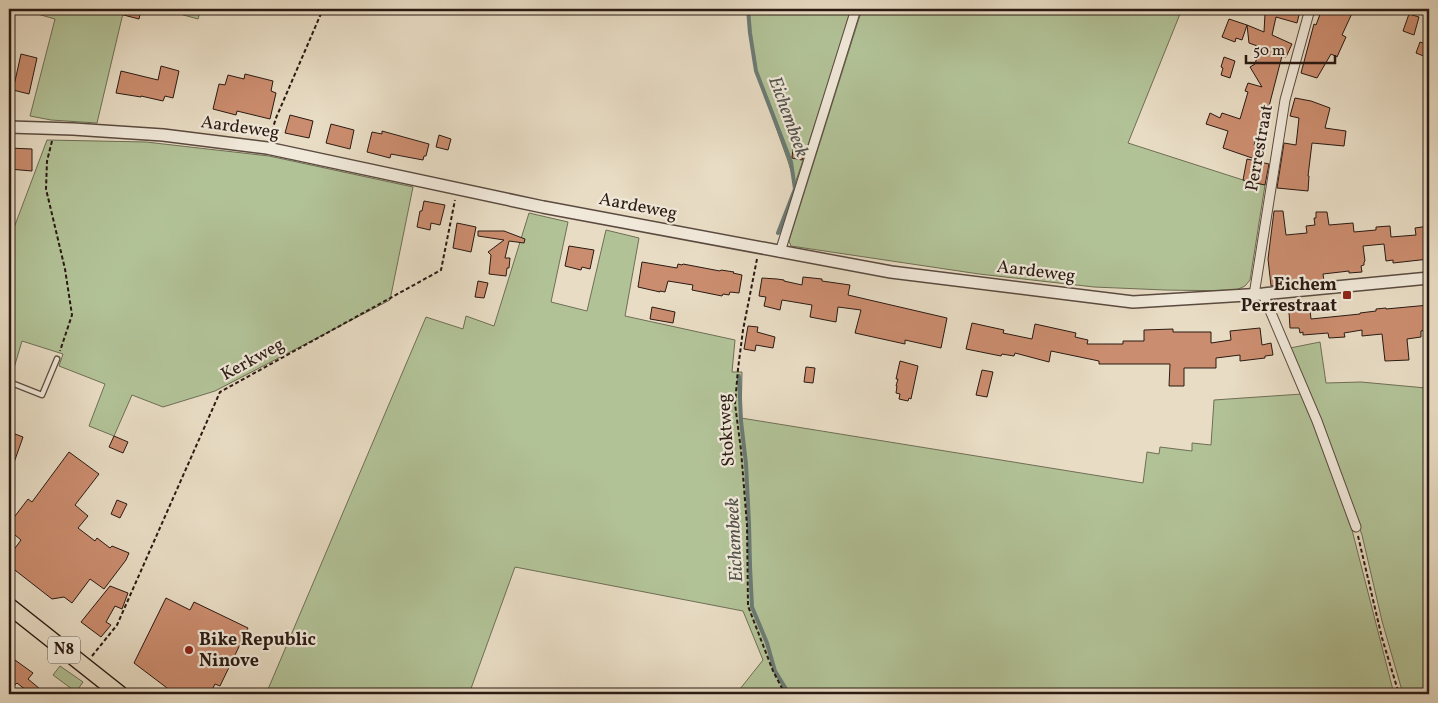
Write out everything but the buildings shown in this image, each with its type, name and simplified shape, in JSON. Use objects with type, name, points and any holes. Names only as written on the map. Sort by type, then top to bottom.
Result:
[{"type":"main road","name":"N8","points":[[9,606],[120,694]]},
{"type":"main road","name":"N8","points":[[9,614],[110,694]]},
{"type":"street","points":[[780,252],[856,9]]},
{"type":"street","name":"Perrestraat","points":[[1259,294],[1285,100],[1310,9]]},
{"type":"street","name":"Aardeweg","points":[[9,128],[163,134],[267,148],[543,207],[891,272],[1134,302],[1259,294],[1429,278]]},
{"type":"street","points":[[1259,294],[1317,421],[1356,526]]},
{"type":"lane","points":[[9,382],[42,395],[57,359]]},
{"type":"path","points":[[267,148],[276,118],[323,9]]},
{"type":"path","points":[[54,129],[48,162],[46,189],[65,269],[72,315],[57,359]]},
{"type":"path","name":"Kerkweg","points":[[84,666],[117,625],[220,392],[441,270],[457,188]]},
{"type":"path","name":"Stoktweg","points":[[759,248],[743,330],[735,404],[747,525],[748,606],[773,671],[785,694]]},
{"type":"path","points":[[1356,526],[1382,638],[1399,694]]},
{"type":"green space","points":[[20,9],[124,9],[97,123],[51,120],[30,116],[55,19]]},
{"type":"green space","points":[[170,9],[201,9],[198,19],[169,11]]},
{"type":"green space","points":[[748,9],[853,9],[795,184],[756,71]]},
{"type":"green space","points":[[862,9],[1182,9],[1128,143],[1243,180],[1265,185],[1250,280],[1245,286],[1234,291],[1094,287],[979,274],[791,246],[789,241]]},
{"type":"green space","points":[[47,140],[146,142],[269,156],[413,187],[390,300],[215,391],[163,407],[132,395],[114,436],[89,426],[105,384],[59,366],[63,354],[22,341],[14,368],[9,366],[9,241]]},
{"type":"green space","points":[[529,213],[568,222],[551,302],[587,311],[606,230],[639,238],[625,316],[735,340],[732,372],[742,372],[741,418],[1143,483],[1147,452],[1159,454],[1160,447],[1192,451],[1192,443],[1211,445],[1214,400],[1302,394],[1351,526],[1394,694],[736,694],[763,660],[743,611],[515,567],[469,694],[266,694],[426,317],[463,329],[466,316],[494,326]]},
{"type":"green space","points":[[1320,342],[1326,383],[1361,382],[1426,388],[1429,376],[1429,694],[1403,694],[1382,621],[1362,535],[1324,431],[1290,348]]},
{"type":"green space","points":[[60,666],[83,682],[76,692],[53,675]]},
{"type":"waterway","name":"Eichembeek","points":[[748,9],[756,71],[791,162],[795,189],[778,233]]},
{"type":"waterway","name":"Eichembeek","points":[[739,376],[741,421],[746,464],[752,607],[767,643],[775,671],[789,694]]},
{"type":"place","name":"Eichem Perrestraat","points":[[1347,295]]},
{"type":"place","name":"Bike Republic Ninove","points":[[189,650]]}]
